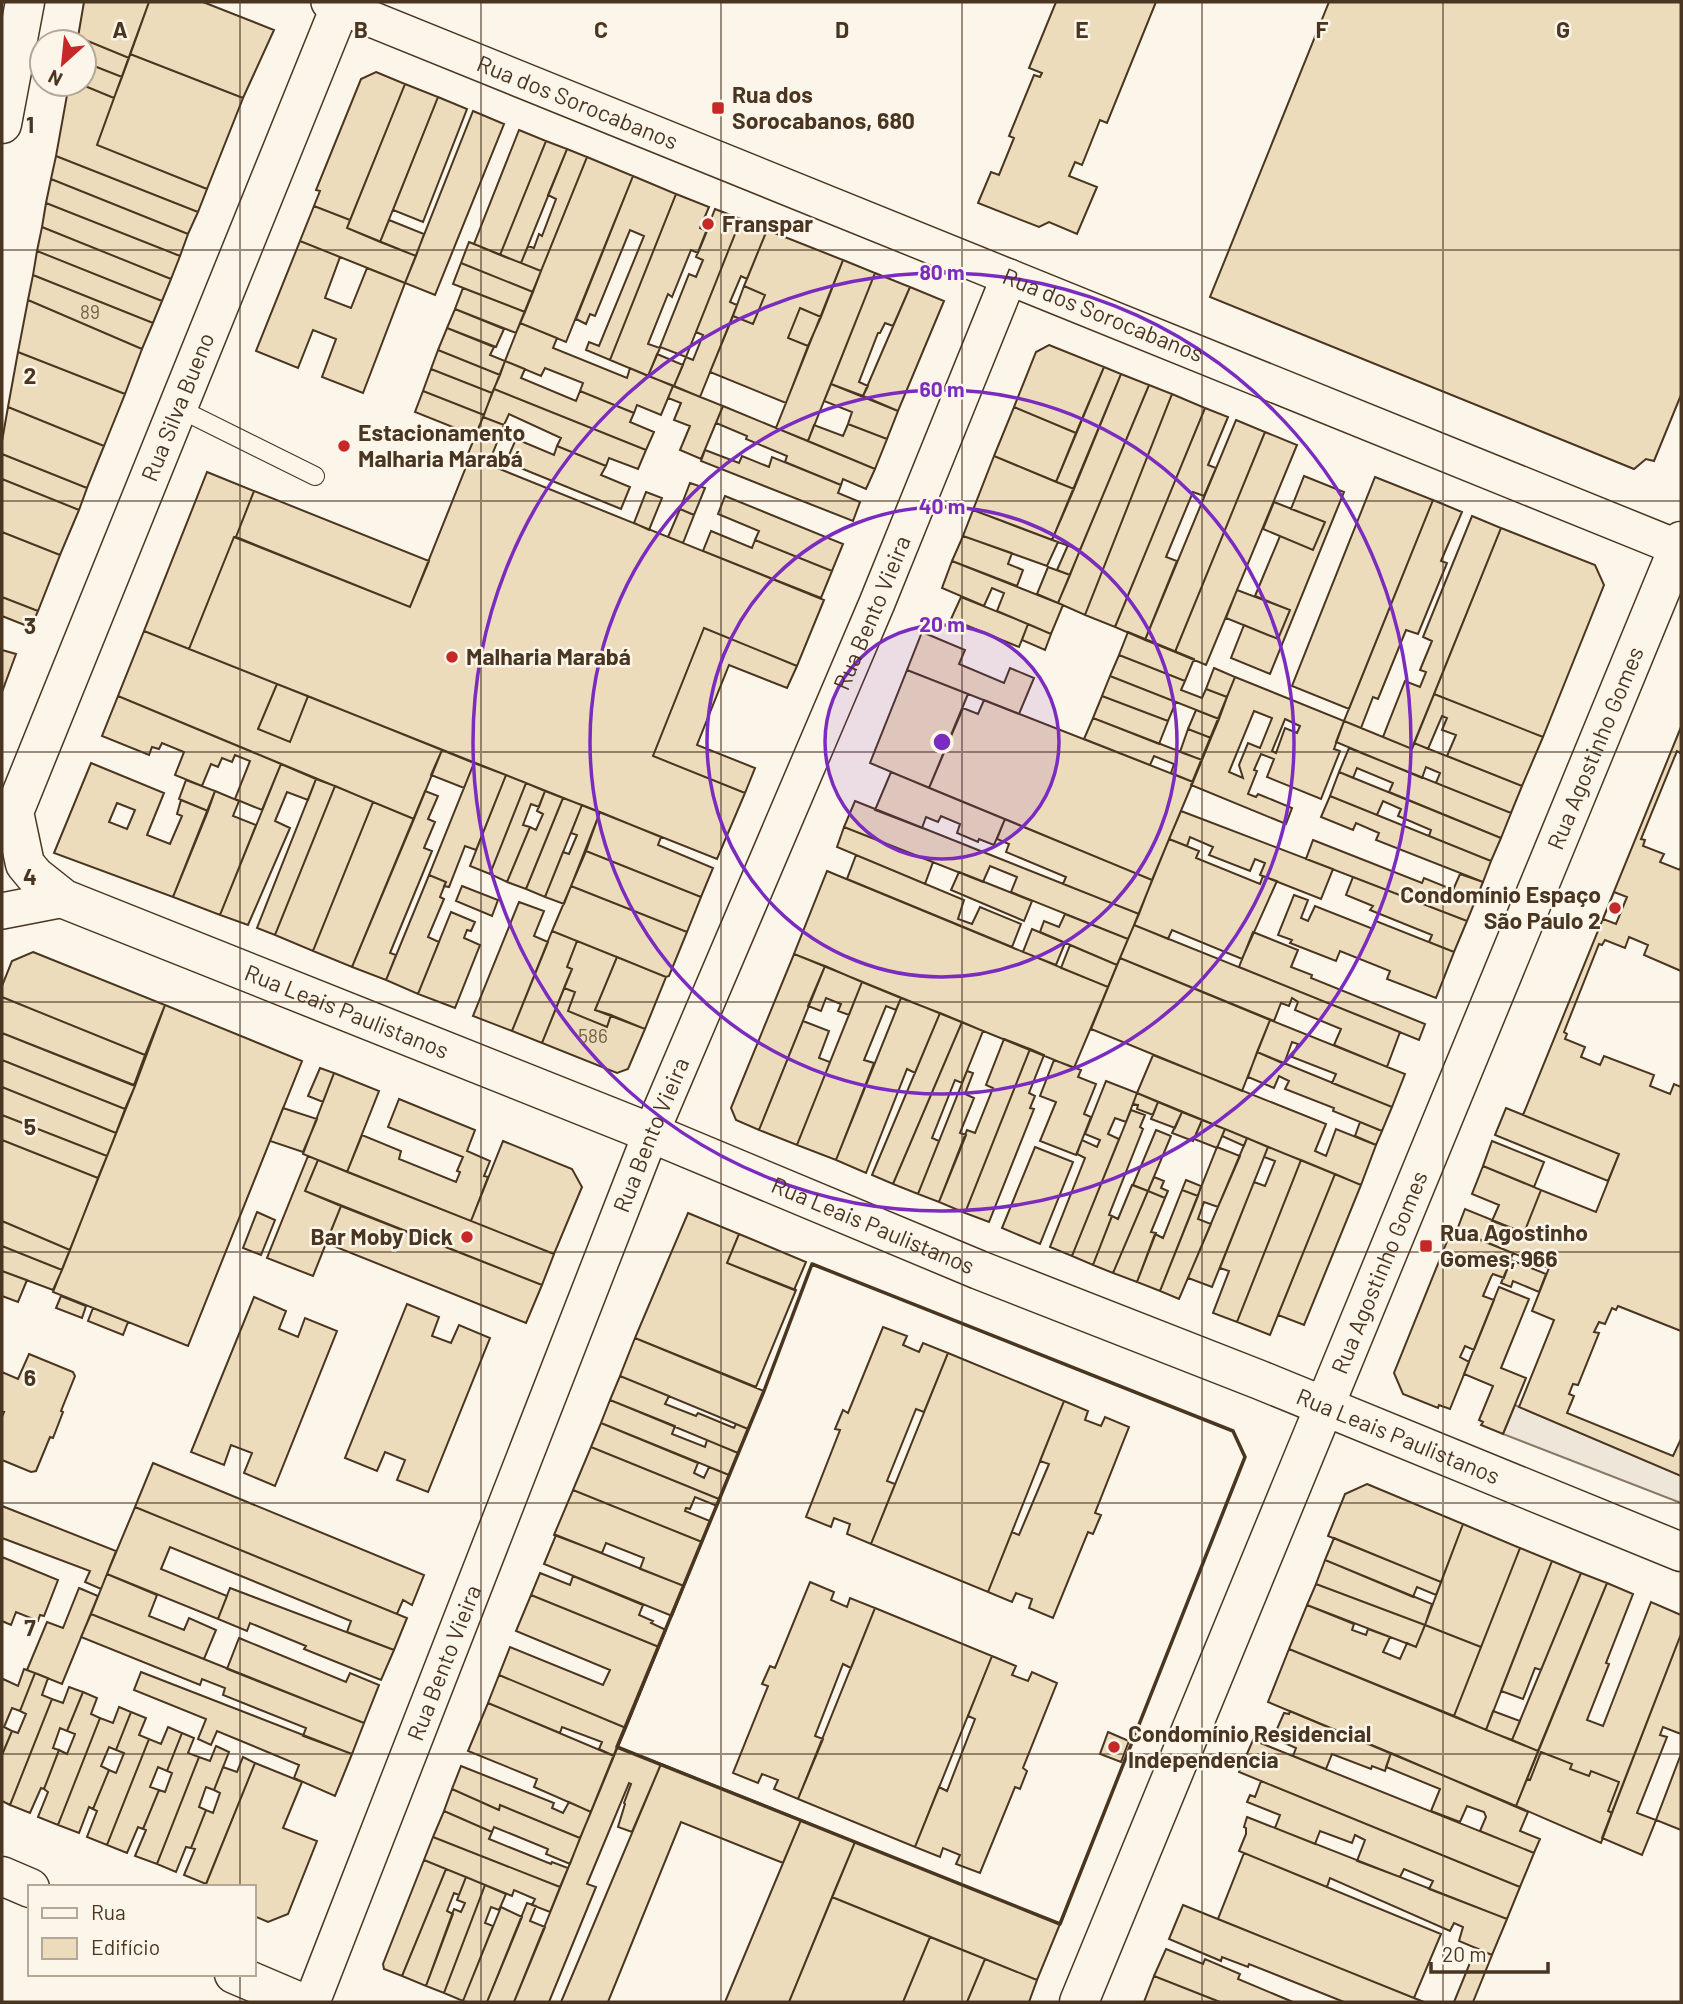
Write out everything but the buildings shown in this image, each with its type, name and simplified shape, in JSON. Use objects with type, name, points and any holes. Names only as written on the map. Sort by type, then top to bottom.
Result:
[{"type":"main road","points":[[2,124],[25,2]]},
{"type":"main road","name":"Rua Silva Bueno","points":[[8,816],[178,408],[337,3]]},
{"type":"main road","name":"Rua Agostinho Gomes","points":[[1079,2002],[1680,546]]},
{"type":"main road","name":"Rua Leais Paulistanos","points":[[8,816],[25,864],[35,876],[64,898],[651,1133],[979,1270],[1681,1552]]},
{"type":"main road","points":[[2,1876],[28,1887]]},
{"type":"main road","points":[[239,1976],[300,2002]]},
{"type":"street","name":"Rua dos Sorocabanos","points":[[337,3],[1009,277],[1680,546]]},
{"type":"street","name":"Rua Bento Vieira","points":[[312,2002],[651,1133],[871,615],[1009,277]]},
{"type":"street","points":[[2,911],[64,898]]},
{"type":"lane","points":[[178,408],[316,476]]},
{"type":"shaded area","points":[[1515,1405],[1681,1475],[1681,1503],[1503,1434]]},
{"type":"wall","points":[[812,1264],[1233,1431],[1245,1457],[1060,1924],[617,1747],[764,1391],[812,1264]]},
{"type":"place","name":"Rua dos Sorocabanos, 680","points":[[718,108]]},
{"type":"place","name":"Franspar","points":[[708,224]]},
{"type":"place","name":"Estacionamento Malharia Marabá","points":[[344,446]]},
{"type":"place","name":"Malharia Marabá","points":[[452,657]]},
{"type":"place","name":"Condomínio Espaço São Paulo 2","points":[[1615,908]]},
{"type":"place","name":"Bar Moby Dick","points":[[467,1237]]},
{"type":"place","name":"Rua Agostinho Gomes, 966","points":[[1426,1246]]},
{"type":"place","name":"Condomínio Residencial Independencia","points":[[1114,1747]]}]
